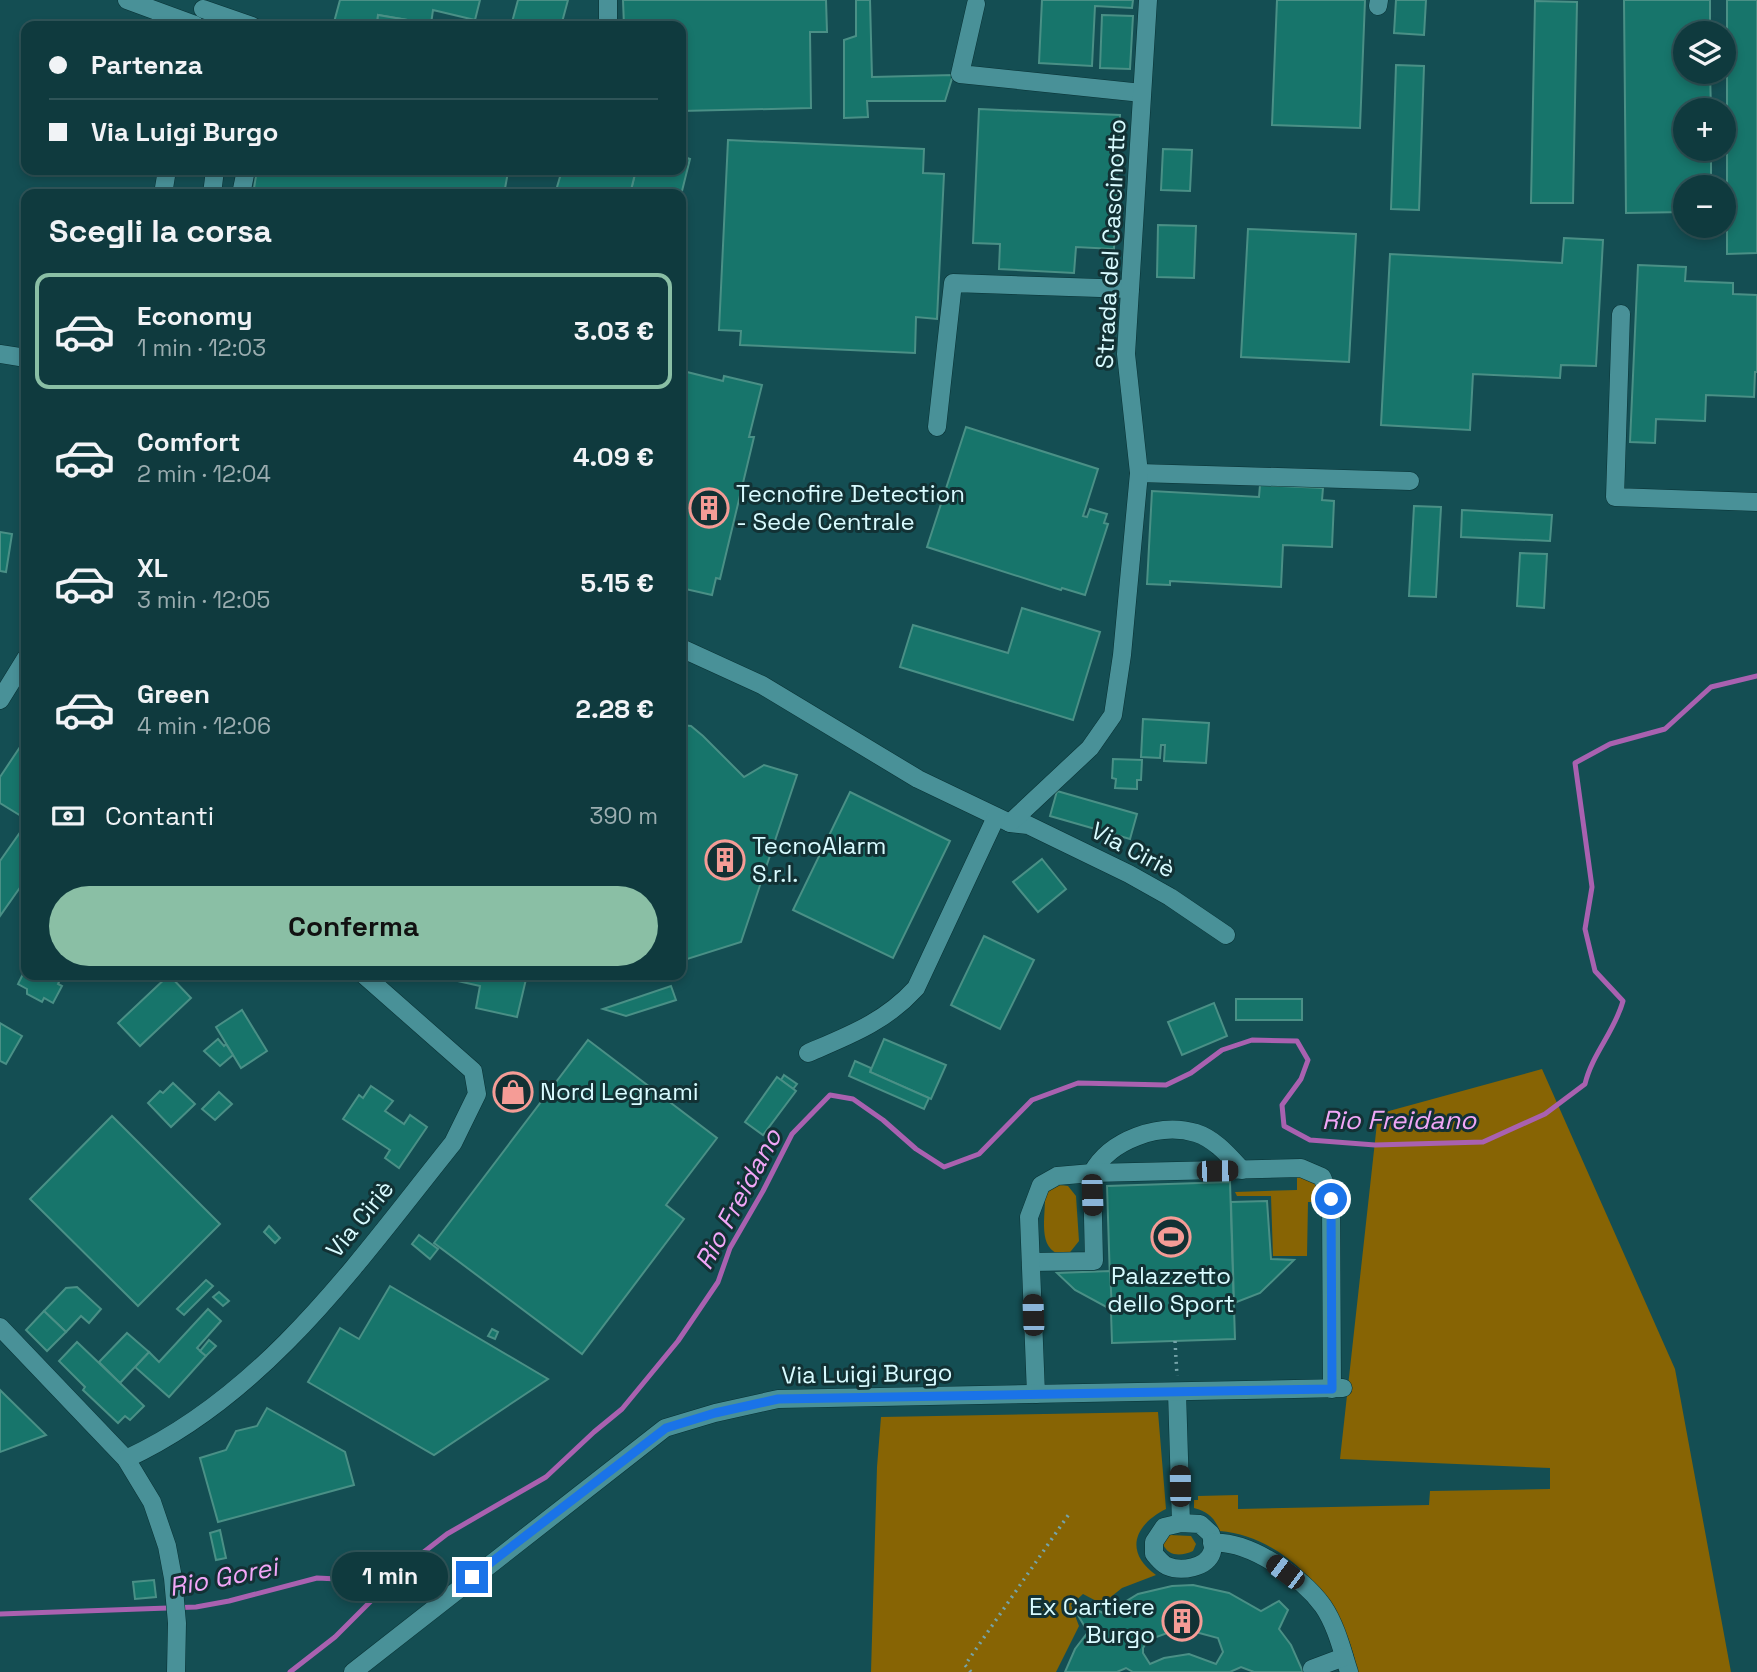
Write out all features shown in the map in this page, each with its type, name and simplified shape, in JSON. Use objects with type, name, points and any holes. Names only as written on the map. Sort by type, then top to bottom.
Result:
[{"type":"street","points":[[127,0],[229,21]]},
{"type":"street","points":[[608,0],[608,21]]},
{"type":"street","name":"Strada del Cascinotto","points":[[1003,820],[1090,748],[1113,715],[1122,655],[1139,473],[1126,354],[1148,0]]},
{"type":"street","points":[[976,4],[960,74],[1142,93]]},
{"type":"street","points":[[937,428],[953,283],[1130,289]]},
{"type":"street","points":[[1621,314],[1615,497],[1757,502]]},
{"type":"street","points":[[0,354],[21,357]]},
{"type":"street","points":[[1139,473],[1410,481]]},
{"type":"street","name":"Via Ciriè","points":[[686,650],[762,685],[918,779],[1003,820],[1028,825],[1129,874],[1170,897],[1226,935]]},
{"type":"street","points":[[0,700],[21,666]]},
{"type":"street","points":[[808,1053],[884,1017],[901,1005],[916,988],[1003,820]]},
{"type":"street","name":"Via Ciriè","points":[[126,1459],[161,1443],[202,1416],[255,1372],[326,1301],[453,1143],[477,1094],[473,1071],[370,980]]},
{"type":"street","points":[[1031,1262],[1094,1261],[1092,1173],[1097,1164],[1113,1149],[1140,1134],[1167,1131],[1196,1133],[1222,1147],[1242,1170]]},
{"type":"street","name":"Via Luigi Burgo","points":[[353,1672],[666,1428],[715,1413],[778,1399],[1338,1388],[1331,1199],[1322,1177],[1301,1168],[1242,1170]]},
{"type":"street","points":[[1036,1394],[1029,1217],[1041,1185],[1057,1176],[1092,1173],[1242,1170]]},
{"type":"street","points":[[0,1326],[126,1459],[152,1502],[167,1546],[175,1597],[176,1672]]},
{"type":"street","points":[[1177,1392],[1181,1523]]},
{"type":"street","points":[[1181,1523],[1200,1524],[1211,1534],[1213,1550],[1206,1563],[1175,1568],[1164,1565],[1154,1554],[1154,1542],[1164,1527],[1181,1523]]},
{"type":"street","points":[[1212,1543],[1225,1542],[1270,1560],[1300,1583],[1323,1606],[1347,1665],[1312,1669]]},
{"type":"path","points":[[1175,1341],[1177,1392]]},
{"type":"path","points":[[971,1672],[965,1665],[1069,1514]]},
{"type":"shaded area","points":[[1542,1069],[1675,1369],[1731,1672],[1357,1672],[1352,1647],[1342,1623],[1311,1579],[1269,1546],[1245,1536],[1220,1531],[1210,1516],[1194,1508],[1194,1500],[1198,1500],[1198,1496],[1238,1495],[1238,1509],[1429,1505],[1430,1491],[1550,1489],[1550,1468],[1340,1459],[1378,1114]]},
{"type":"shaded area","points":[[1297,1176],[1315,1184],[1321,1196],[1321,1202],[1308,1202],[1307,1256],[1273,1256],[1271,1196],[1237,1196],[1235,1192],[1297,1190]]},
{"type":"shaded area","points":[[1060,1185],[1068,1186],[1076,1196],[1079,1241],[1067,1256],[1057,1254],[1051,1249],[1044,1226],[1047,1192]]},
{"type":"shaded area","points":[[1158,1412],[1166,1509],[1146,1523],[1137,1539],[1140,1557],[1156,1575],[1122,1588],[1102,1604],[1083,1594],[1071,1605],[1079,1626],[1056,1672],[871,1672],[881,1417]]},
{"type":"shaded area","points":[[1170,1535],[1191,1536],[1196,1544],[1193,1551],[1180,1554],[1168,1551],[1163,1544]]},
{"type":"building","points":[[340,0],[480,0],[475,20],[433,10],[431,21],[378,15],[377,21],[334,21]]},
{"type":"building","points":[[518,0],[568,0],[562,21],[512,21]]},
{"type":"building","points":[[623,0],[826,0],[827,32],[810,32],[811,108],[686,111],[686,21],[624,21]]},
{"type":"building","points":[[856,0],[870,0],[872,77],[953,75],[945,101],[867,101],[868,117],[844,118],[844,40],[856,36]]},
{"type":"building","points":[[1042,0],[1133,0],[1132,8],[1095,6],[1092,66],[1039,63]]},
{"type":"building","points":[[1277,0],[1365,0],[1360,128],[1272,125]]},
{"type":"building","points":[[1396,0],[1426,0],[1424,35],[1394,33]]},
{"type":"building","points":[[1624,0],[1710,0],[1710,21],[1673,21],[1673,84],[1710,84],[1711,98],[1673,98],[1673,161],[1711,161],[1711,175],[1673,175],[1673,212],[1626,213]]},
{"type":"building","points":[[1727,0],[1757,0],[1757,253],[1727,254],[1727,238],[1736,238],[1736,175],[1727,175],[1727,161],[1736,161],[1736,98],[1727,98],[1727,84],[1736,84],[1736,21],[1727,21]]},
{"type":"building","points":[[1535,1],[1577,2],[1573,203],[1531,203]]},
{"type":"building","points":[[378,15],[413,21],[377,21]]},
{"type":"building","points":[[1102,15],[1133,16],[1130,69],[1100,68]]},
{"type":"building","points":[[1396,65],[1424,66],[1419,210],[1391,209]]},
{"type":"building","points":[[979,109],[1120,115],[1114,249],[1076,247],[1074,273],[999,269],[1000,244],[973,243]]},
{"type":"building","points":[[728,140],[924,149],[923,173],[944,174],[937,319],[916,317],[915,353],[740,345],[741,331],[719,330]]},
{"type":"building","points":[[1163,149],[1192,150],[1190,191],[1161,190]]},
{"type":"building","points":[[686,158],[690,159],[686,175]]},
{"type":"building","points":[[256,175],[507,175],[505,189],[254,189]]},
{"type":"building","points":[[561,175],[635,175],[631,189],[556,189]]},
{"type":"building","points":[[635,175],[686,175],[682,189],[631,189]]},
{"type":"building","points":[[1158,225],[1196,226],[1194,278],[1157,277]]},
{"type":"building","points":[[1248,229],[1356,234],[1349,362],[1241,357]]},
{"type":"building","points":[[1564,238],[1603,240],[1596,366],[1561,365],[1560,378],[1473,374],[1470,430],[1381,425],[1390,254],[1562,263]]},
{"type":"building","points":[[1638,265],[1686,267],[1685,281],[1733,283],[1733,294],[1757,295],[1757,372],[1754,397],[1706,395],[1705,421],[1656,419],[1655,443],[1630,442]]},
{"type":"building","name":"Tecnofire Detection - Sede Centrale","points":[[687,372],[723,381],[724,376],[762,385],[749,437],[754,437],[720,579],[716,578],[712,595],[686,589]]},
{"type":"building","points":[[966,427],[1098,469],[1083,516],[1087,517],[1090,509],[1107,514],[1104,523],[1108,524],[1085,595],[1062,588],[1061,590],[927,547]]},
{"type":"building","points":[[1260,485],[1323,488],[1322,500],[1334,501],[1332,547],[1283,545],[1281,587],[1170,581],[1170,585],[1147,584],[1152,491],[1259,497]]},
{"type":"building","points":[[1414,506],[1441,507],[1436,597],[1409,596]]},
{"type":"building","points":[[1462,510],[1552,515],[1550,541],[1461,537]]},
{"type":"building","points":[[0,532],[12,534],[6,572],[0,571]]},
{"type":"building","points":[[1520,553],[1547,554],[1544,608],[1517,606]]},
{"type":"building","points":[[1022,608],[1100,632],[1073,720],[900,667],[913,625],[1008,653]]},
{"type":"building","points":[[1143,719],[1209,723],[1206,763],[1164,761],[1165,745],[1161,745],[1160,758],[1141,757]]},
{"type":"building","name":"TecnoAlarm S.r.l.","points":[[686,726],[691,726],[703,736],[744,777],[764,765],[797,775],[741,942],[686,959]]},
{"type":"building","points":[[21,746],[21,816],[0,803],[0,777]]},
{"type":"building","points":[[1113,759],[1142,760],[1141,780],[1137,780],[1137,789],[1115,788],[1116,779],[1112,778]]},
{"type":"building","points":[[1057,791],[1137,814],[1130,839],[1050,816]]},
{"type":"building","points":[[850,792],[950,841],[893,958],[793,910]]},
{"type":"building","points":[[21,831],[21,886],[0,916],[0,861]]},
{"type":"building","points":[[1042,859],[1066,889],[1038,912],[1013,882]]},
{"type":"building","points":[[984,936],[1034,960],[1000,1029],[951,1005]]},
{"type":"building","points":[[21,978],[60,980],[58,984],[62,986],[53,1003],[44,998],[42,1002],[27,994],[27,989],[18,984]]},
{"type":"building","points":[[164,980],[174,980],[191,998],[140,1046],[118,1023]]},
{"type":"building","points":[[453,980],[526,980],[517,1017],[476,1008],[480,986]]},
{"type":"building","points":[[671,986],[676,1000],[626,1016],[603,1009]]},
{"type":"building","points":[[1236,999],[1302,999],[1302,1020],[1236,1020]]},
{"type":"building","points":[[1214,1003],[1227,1036],[1182,1055],[1168,1022]]},
{"type":"building","points":[[242,1010],[267,1051],[241,1068],[216,1027]]},
{"type":"building","points":[[0,1023],[22,1036],[6,1064],[0,1061]]},
{"type":"building","points":[[218,1039],[224,1046],[226,1044],[233,1055],[220,1066],[204,1051]]},
{"type":"building","points":[[884,1039],[946,1065],[931,1099],[870,1072]]},
{"type":"building","points":[[588,1040],[717,1138],[666,1205],[684,1219],[582,1354],[434,1243]]},
{"type":"building","points":[[855,1061],[871,1068],[870,1072],[929,1098],[924,1109],[849,1076]]},
{"type":"building","points":[[784,1075],[797,1084],[793,1089],[781,1080]]},
{"type":"building","points":[[777,1077],[796,1091],[763,1135],[745,1122]]},
{"type":"building","points":[[173,1083],[195,1104],[171,1127],[148,1103]]},
{"type":"building","points":[[371,1086],[393,1101],[385,1111],[404,1124],[410,1115],[427,1127],[399,1168],[385,1158],[390,1150],[343,1119],[359,1095],[363,1098]]},
{"type":"building","points":[[219,1092],[232,1104],[215,1120],[202,1109]]},
{"type":"building","points":[[112,1116],[220,1224],[138,1306],[30,1199]]},
{"type":"building","name":"Palazzetto dello Sport","points":[[1230,1182],[1235,1339],[1112,1343],[1107,1186]]},
{"type":"building","points":[[1267,1201],[1271,1259],[1294,1260],[1260,1293],[1234,1303],[1231,1202]]},
{"type":"building","points":[[269,1226],[280,1238],[275,1243],[264,1232]]},
{"type":"building","points":[[419,1235],[438,1249],[430,1259],[412,1244]]},
{"type":"building","points":[[1110,1271],[1112,1310],[1075,1290],[1057,1273]]},
{"type":"building","points":[[206,1280],[213,1286],[184,1315],[177,1309]]},
{"type":"building","points":[[390,1286],[548,1379],[434,1455],[308,1382],[340,1328],[359,1339]]},
{"type":"building","points":[[77,1287],[101,1309],[89,1323],[81,1316],[66,1332],[44,1311],[66,1288]]},
{"type":"building","points":[[219,1292],[229,1301],[223,1306],[213,1297]]},
{"type":"building","points":[[208,1309],[221,1321],[197,1348],[206,1356],[169,1397],[135,1367],[149,1352],[159,1362]]},
{"type":"building","points":[[44,1311],[66,1332],[47,1351],[26,1330]]},
{"type":"building","points":[[492,1329],[498,1332],[495,1339],[488,1336]]},
{"type":"building","points":[[127,1333],[149,1352],[120,1383],[99,1362]]},
{"type":"building","points":[[209,1340],[216,1346],[206,1356],[200,1351]]},
{"type":"building","points":[[77,1342],[144,1406],[130,1420],[125,1416],[118,1423],[83,1390],[85,1387],[59,1361]]},
{"type":"building","points":[[0,1390],[46,1435],[0,1452]]},
{"type":"building","points":[[267,1408],[345,1452],[354,1485],[218,1522],[200,1458],[226,1450],[236,1431],[257,1426]]},
{"type":"building","points":[[220,1530],[226,1558],[216,1560],[210,1533]]},
{"type":"building","points":[[154,1580],[156,1597],[135,1599],[133,1582]]},
{"type":"building","name":"Ex Cartiere Burgo","points":[[1193,1585],[1229,1593],[1261,1611],[1279,1601],[1288,1610],[1279,1629],[1291,1645],[1303,1672],[1254,1672],[1241,1667],[1230,1672],[1133,1672],[1126,1668],[1117,1672],[1065,1672],[1075,1649],[1088,1632],[1076,1612],[1085,1604],[1105,1614],[1138,1594],[1172,1586]],"holes":[[[1188,1630],[1218,1638],[1223,1652],[1216,1664],[1189,1654],[1164,1658],[1150,1664],[1143,1653],[1148,1640],[1170,1632]]]},
{"type":"waterway","name":"Rio Freidano","points":[[290,1672],[335,1637],[407,1565],[447,1534],[546,1477],[622,1409],[678,1341],[718,1282],[730,1248],[792,1134],[830,1095],[853,1099],[883,1120],[916,1149],[944,1167],[979,1154],[1032,1100],[1078,1083],[1166,1085],[1191,1073],[1222,1050],[1252,1040],[1297,1041],[1308,1060],[1301,1079],[1282,1105],[1284,1126],[1310,1140],[1375,1145],[1483,1142],[1545,1114],[1585,1084],[1623,1001],[1595,971],[1585,929],[1592,887],[1575,763],[1610,744],[1665,729],[1711,687],[1757,676]]},
{"type":"waterway","name":"Rio Gorei","points":[[0,1614],[196,1607],[317,1578],[358,1580],[404,1566]]},
{"type":"place","name":"Tecnofire Detection - Sede Centrale","points":[[709,508]]},
{"type":"place","name":"TecnoAlarm S.r.l.","points":[[725,860]]},
{"type":"place","name":"Nord Legnami","points":[[513,1092]]},
{"type":"place","name":"Palazzetto dello Sport","points":[[1171,1237]]},
{"type":"place","name":"Ex Cartiere Burgo","points":[[1182,1621]]},
{"type":"route","points":[[472,1577],[666,1428],[715,1413],[778,1399],[1332,1389],[1331,1199]]}]
